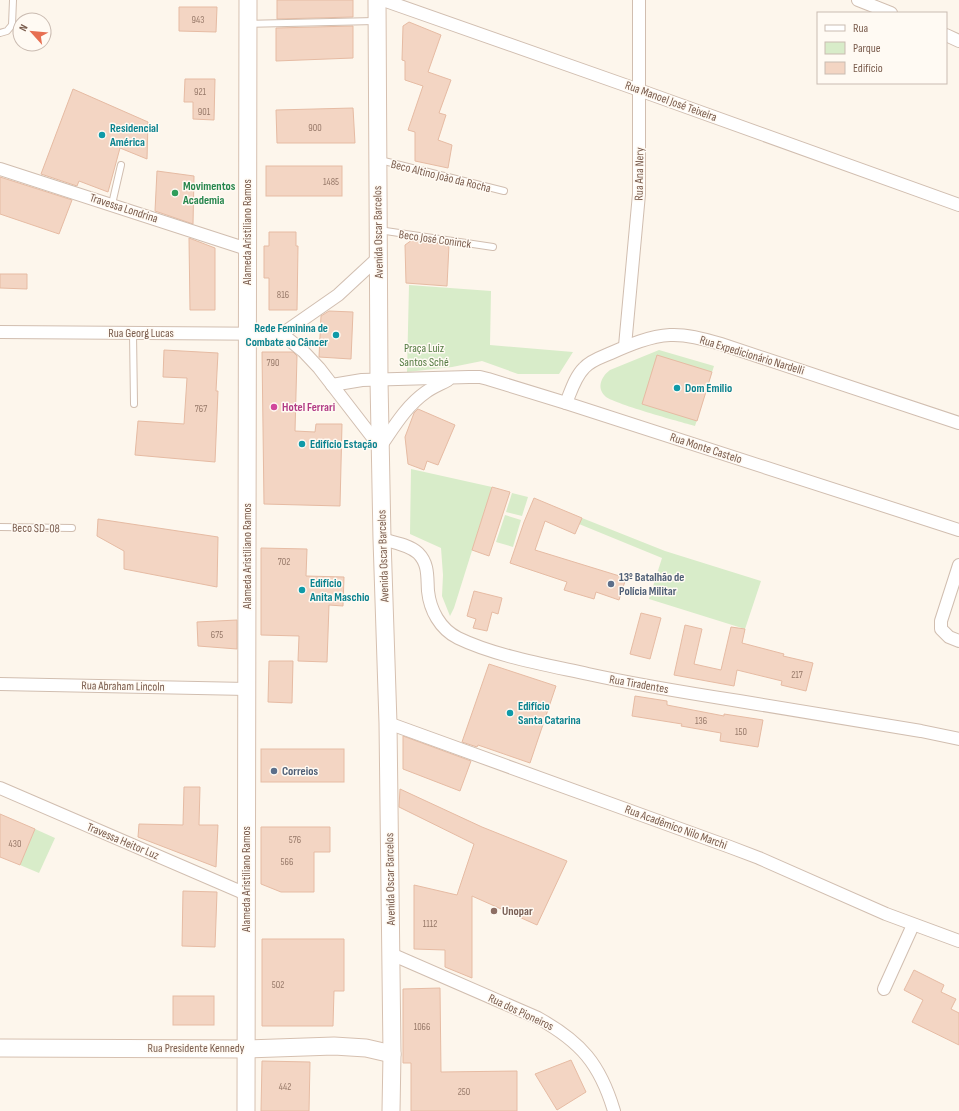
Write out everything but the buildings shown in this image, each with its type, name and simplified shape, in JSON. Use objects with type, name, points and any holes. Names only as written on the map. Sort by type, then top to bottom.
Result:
[{"type":"main road","name":"Alameda Aristiliano Ramos","points":[[246,1111],[248,0]]},
{"type":"main road","name":"Avenida Oscar Barcelos","points":[[376,0],[380,447],[388,723],[392,1054],[391,1111]]},
{"type":"main road","name":"Rua Presidente Kennedy","points":[[0,1048],[246,1049],[334,1046],[366,1048],[392,1054]]},
{"type":"street","name":"Rua Manoel José Teixeira","points":[[383,0],[959,204]]},
{"type":"street","name":"Rua Ana Nery","points":[[625,346],[639,194],[639,0]]},
{"type":"street","points":[[858,0],[888,12]]},
{"type":"street","points":[[947,35],[959,41]]},
{"type":"street","name":"Travessa Londrina","points":[[0,169],[112,204],[247,249]]},
{"type":"street","points":[[379,257],[338,295],[282,334],[302,351],[332,385],[380,447]]},
{"type":"street","name":"Rua Georg Lucas","points":[[0,332],[282,334]]},
{"type":"street","name":"Rua Expedicionário Nardelli","points":[[566,403],[577,379],[585,367],[595,360],[625,346],[669,335],[703,339],[721,344],[959,423]]},
{"type":"street","name":"Rua Monte Castelo","points":[[332,385],[362,380],[480,377],[566,403],[959,530]]},
{"type":"street","name":"Rua Monte Castelo","points":[[380,447],[399,419],[412,404],[427,391],[452,378]]},
{"type":"street","name":"Rua Tiradentes","points":[[382,539],[397,543],[418,553],[425,561],[428,592],[435,616],[444,628],[456,638],[478,646],[548,665],[615,680],[920,730],[959,739]]},
{"type":"street","points":[[959,565],[941,621],[941,629],[948,637],[959,641]]},
{"type":"street","name":"Rua Abraham Lincoln","points":[[0,684],[247,689]]},
{"type":"street","name":"Rua Acadêmico Nilo Marchi","points":[[388,723],[760,858],[886,914],[959,941]]},
{"type":"street","name":"Travessa Heitor Luz","points":[[0,788],[246,894]]},
{"type":"street","points":[[884,989],[913,925]]},
{"type":"street","name":"Rua dos Pioneiros","points":[[391,954],[538,1018],[559,1029],[591,1060],[603,1080],[614,1111]]},
{"type":"lane","points":[[0,33],[7,31],[12,25],[13,0]]},
{"type":"lane","points":[[248,24],[377,21]]},
{"type":"lane","name":"Beco Altino João da Rocha","points":[[377,160],[504,191]]},
{"type":"lane","points":[[112,204],[121,165]]},
{"type":"lane","name":"Beco José Coninck","points":[[378,230],[492,247]]},
{"type":"lane","points":[[133,333],[134,404]]},
{"type":"lane","name":"Beco SD-08","points":[[0,527],[72,528]]},
{"type":"green space","name":"Praça Luiz Santos Sché","points":[[409,285],[491,291],[490,345],[573,352],[559,374],[518,374],[482,361],[452,367],[407,372]]},
{"type":"green space","points":[[659,350],[714,366],[695,426],[620,403],[610,399],[602,393],[601,382],[610,370]]},
{"type":"green space","points":[[411,469],[492,487],[454,608],[450,616],[442,596],[443,575],[441,548],[410,534]]},
{"type":"green space","points":[[512,493],[528,497],[522,516],[506,512]]},
{"type":"green space","points":[[505,515],[521,520],[513,547],[496,542]]},
{"type":"green space","points":[[582,518],[665,551],[761,581],[745,629],[649,599],[662,558],[579,524]]},
{"type":"green space","points":[[35,829],[55,838],[39,873],[20,865]]},
{"type":"place","name":"Residencial América","points":[[102,135]]},
{"type":"place","name":"Movimentos Academia","points":[[175,193]]},
{"type":"place","name":"Rede Feminina de Combate ao Câncer","points":[[336,335]]},
{"type":"place","name":"Dom Emilio","points":[[677,388]]},
{"type":"place","name":"Hotel Ferrari","points":[[274,407]]},
{"type":"place","name":"Edifício Estação","points":[[302,444]]},
{"type":"place","name":"13º Batalhão de Polícia Militar","points":[[611,584]]},
{"type":"place","name":"Edifício Anita Maschio","points":[[302,590]]},
{"type":"place","name":"Edifício Santa Catarina","points":[[510,713]]},
{"type":"place","name":"Correios","points":[[274,771]]},
{"type":"place","name":"Unopar","points":[[494,911]]}]
